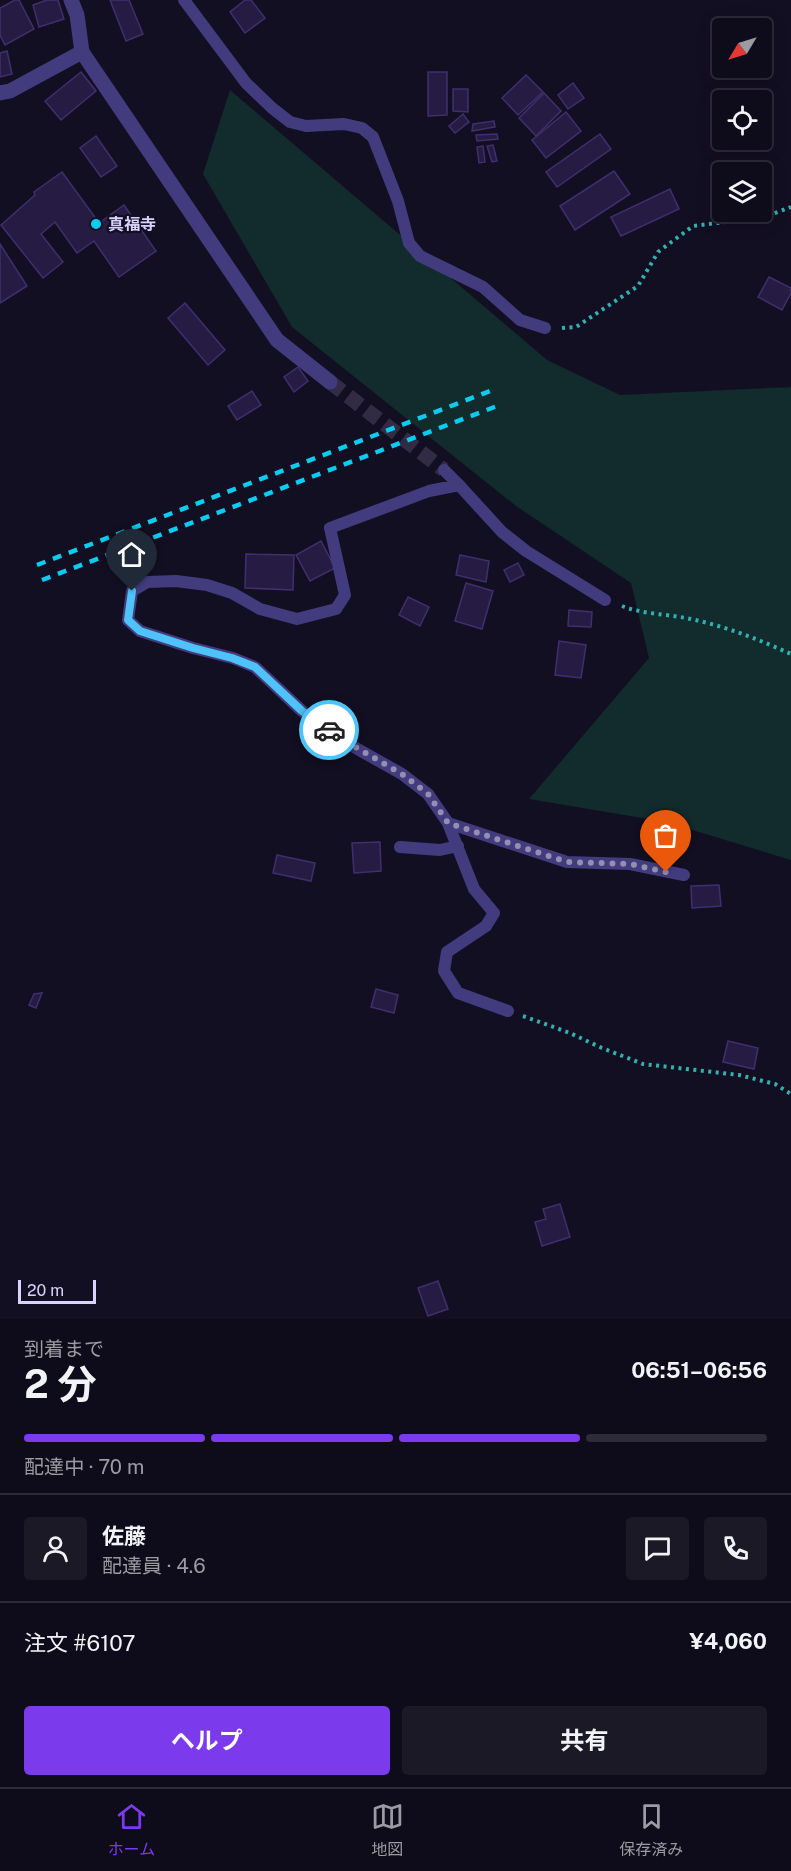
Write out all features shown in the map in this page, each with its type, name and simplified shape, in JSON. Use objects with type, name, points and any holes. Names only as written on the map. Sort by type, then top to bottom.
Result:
[{"type":"street","points":[[71,0],[77,15],[81,52],[277,340],[330,382]]},
{"type":"street","points":[[0,93],[10,91],[81,52]]},
{"type":"lane","points":[[184,0],[246,83],[290,122],[306,126],[344,124],[362,128],[374,137],[398,201],[409,243],[420,256],[483,287],[520,321],[545,328]]},
{"type":"lane","points":[[444,471],[502,532],[526,551],[605,600]]},
{"type":"lane","points":[[459,485],[429,491],[330,528],[345,595],[336,609],[297,619],[260,609],[232,593],[207,585],[176,581],[147,582],[132,591],[128,620],[140,631],[255,667],[302,711],[345,741],[402,774],[428,794],[448,823],[474,889],[494,913],[486,926],[447,952],[444,971],[458,993],[508,1011]]},
{"type":"lane","points":[[448,823],[567,862],[630,864],[684,875]]},
{"type":"lane","points":[[400,847],[440,850],[458,846]]},
{"type":"path","points":[[545,328],[576,327],[638,286],[658,252],[693,226],[751,222],[791,207]]},
{"type":"path","points":[[605,600],[632,610],[688,619],[749,636],[791,654]]},
{"type":"path","points":[[508,1011],[570,1033],[643,1064],[739,1075],[775,1084],[791,1094]]},
{"type":"green space","points":[[230,90],[547,360],[620,395],[791,387],[791,860],[666,822],[529,799],[649,658],[631,583],[516,506],[292,327],[203,174]]},
{"type":"building","points":[[19,0],[34,29],[5,45],[0,35],[0,8]]},
{"type":"building","points":[[47,0],[58,0],[64,19],[39,27],[33,5]]},
{"type":"building","points":[[110,0],[129,0],[143,34],[126,41]]},
{"type":"building","points":[[245,0],[251,0],[265,18],[245,33],[230,12]]},
{"type":"building","points":[[7,51],[12,74],[0,77],[0,53]]},
{"type":"building","points":[[81,72],[96,91],[61,120],[45,101]]},
{"type":"building","points":[[428,72],[447,72],[447,115],[428,116]]},
{"type":"building","points":[[526,75],[543,92],[518,115],[502,98]]},
{"type":"building","points":[[573,83],[584,98],[568,109],[558,95]]},
{"type":"building","points":[[453,89],[468,89],[468,112],[453,111]]},
{"type":"building","points":[[544,93],[561,111],[536,136],[519,118]]},
{"type":"building","points":[[566,112],[581,131],[546,158],[532,140]]},
{"type":"building","points":[[463,114],[469,122],[455,133],[449,126]]},
{"type":"building","points":[[494,121],[495,127],[472,131],[473,124]]},
{"type":"building","points":[[497,134],[498,139],[477,141],[476,135]]},
{"type":"building","points":[[600,134],[611,149],[557,187],[546,172]]},
{"type":"building","points":[[96,136],[117,166],[101,177],[80,148]]},
{"type":"building","points":[[493,145],[497,161],[492,162],[487,146]]},
{"type":"building","points":[[483,146],[485,162],[479,163],[477,147]]},
{"type":"building","points":[[614,171],[630,194],[575,230],[560,206]]},
{"type":"building","name":"真福寺","points":[[62,172],[99,223],[124,205],[156,251],[119,277],[94,241],[77,253],[55,222],[41,234],[63,262],[43,278],[1,225],[35,195],[34,192]]},
{"type":"building","points":[[670,189],[679,209],[621,236],[611,217]]},
{"type":"building","points":[[0,244],[27,286],[0,303]]},
{"type":"building","points":[[769,277],[791,288],[791,293],[782,310],[758,297]]},
{"type":"building","points":[[185,303],[225,350],[208,365],[168,318]]},
{"type":"building","points":[[298,367],[308,381],[294,392],[284,377]]},
{"type":"building","points":[[252,391],[261,405],[237,420],[228,406]]},
{"type":"building","points":[[321,541],[335,568],[310,581],[296,555]]},
{"type":"building","points":[[246,554],[294,555],[293,590],[245,588]]},
{"type":"building","points":[[460,555],[489,561],[486,582],[456,575]]},
{"type":"building","points":[[518,563],[524,575],[510,582],[504,570]]},
{"type":"building","points":[[466,583],[493,591],[482,629],[455,621]]},
{"type":"building","points":[[408,597],[429,607],[420,626],[399,615]]},
{"type":"building","points":[[569,610],[592,612],[591,627],[568,626]]},
{"type":"building","points":[[559,641],[586,645],[581,678],[555,675]]},
{"type":"building","points":[[380,842],[381,871],[354,873],[352,843]]},
{"type":"building","points":[[277,855],[315,863],[311,881],[273,873]]},
{"type":"building","points":[[719,885],[721,906],[692,908],[691,886]]},
{"type":"building","points":[[376,989],[398,995],[394,1013],[371,1007]]},
{"type":"building","points":[[42,993],[36,1008],[29,1005],[34,994]]},
{"type":"building","points":[[728,1041],[758,1048],[754,1069],[723,1062]]},
{"type":"building","points":[[560,1204],[570,1237],[542,1246],[535,1222],[546,1219],[543,1209]]},
{"type":"building","points":[[438,1281],[448,1309],[428,1316],[418,1288]]},
{"type":"tunnel","points":[[330,382],[444,470]]},
{"type":"railway","points":[[37,565],[490,391]]},
{"type":"railway","points":[[42,580],[497,406]]},
{"type":"way so far","points":[[329,730],[402,774],[428,794],[448,823],[567,862],[630,864],[666,872]]},
{"type":"place","name":"真福寺","points":[[96,224]]},
{"type":"route","points":[[132,591],[128,620],[140,631],[255,667],[302,711],[329,730]]}]
